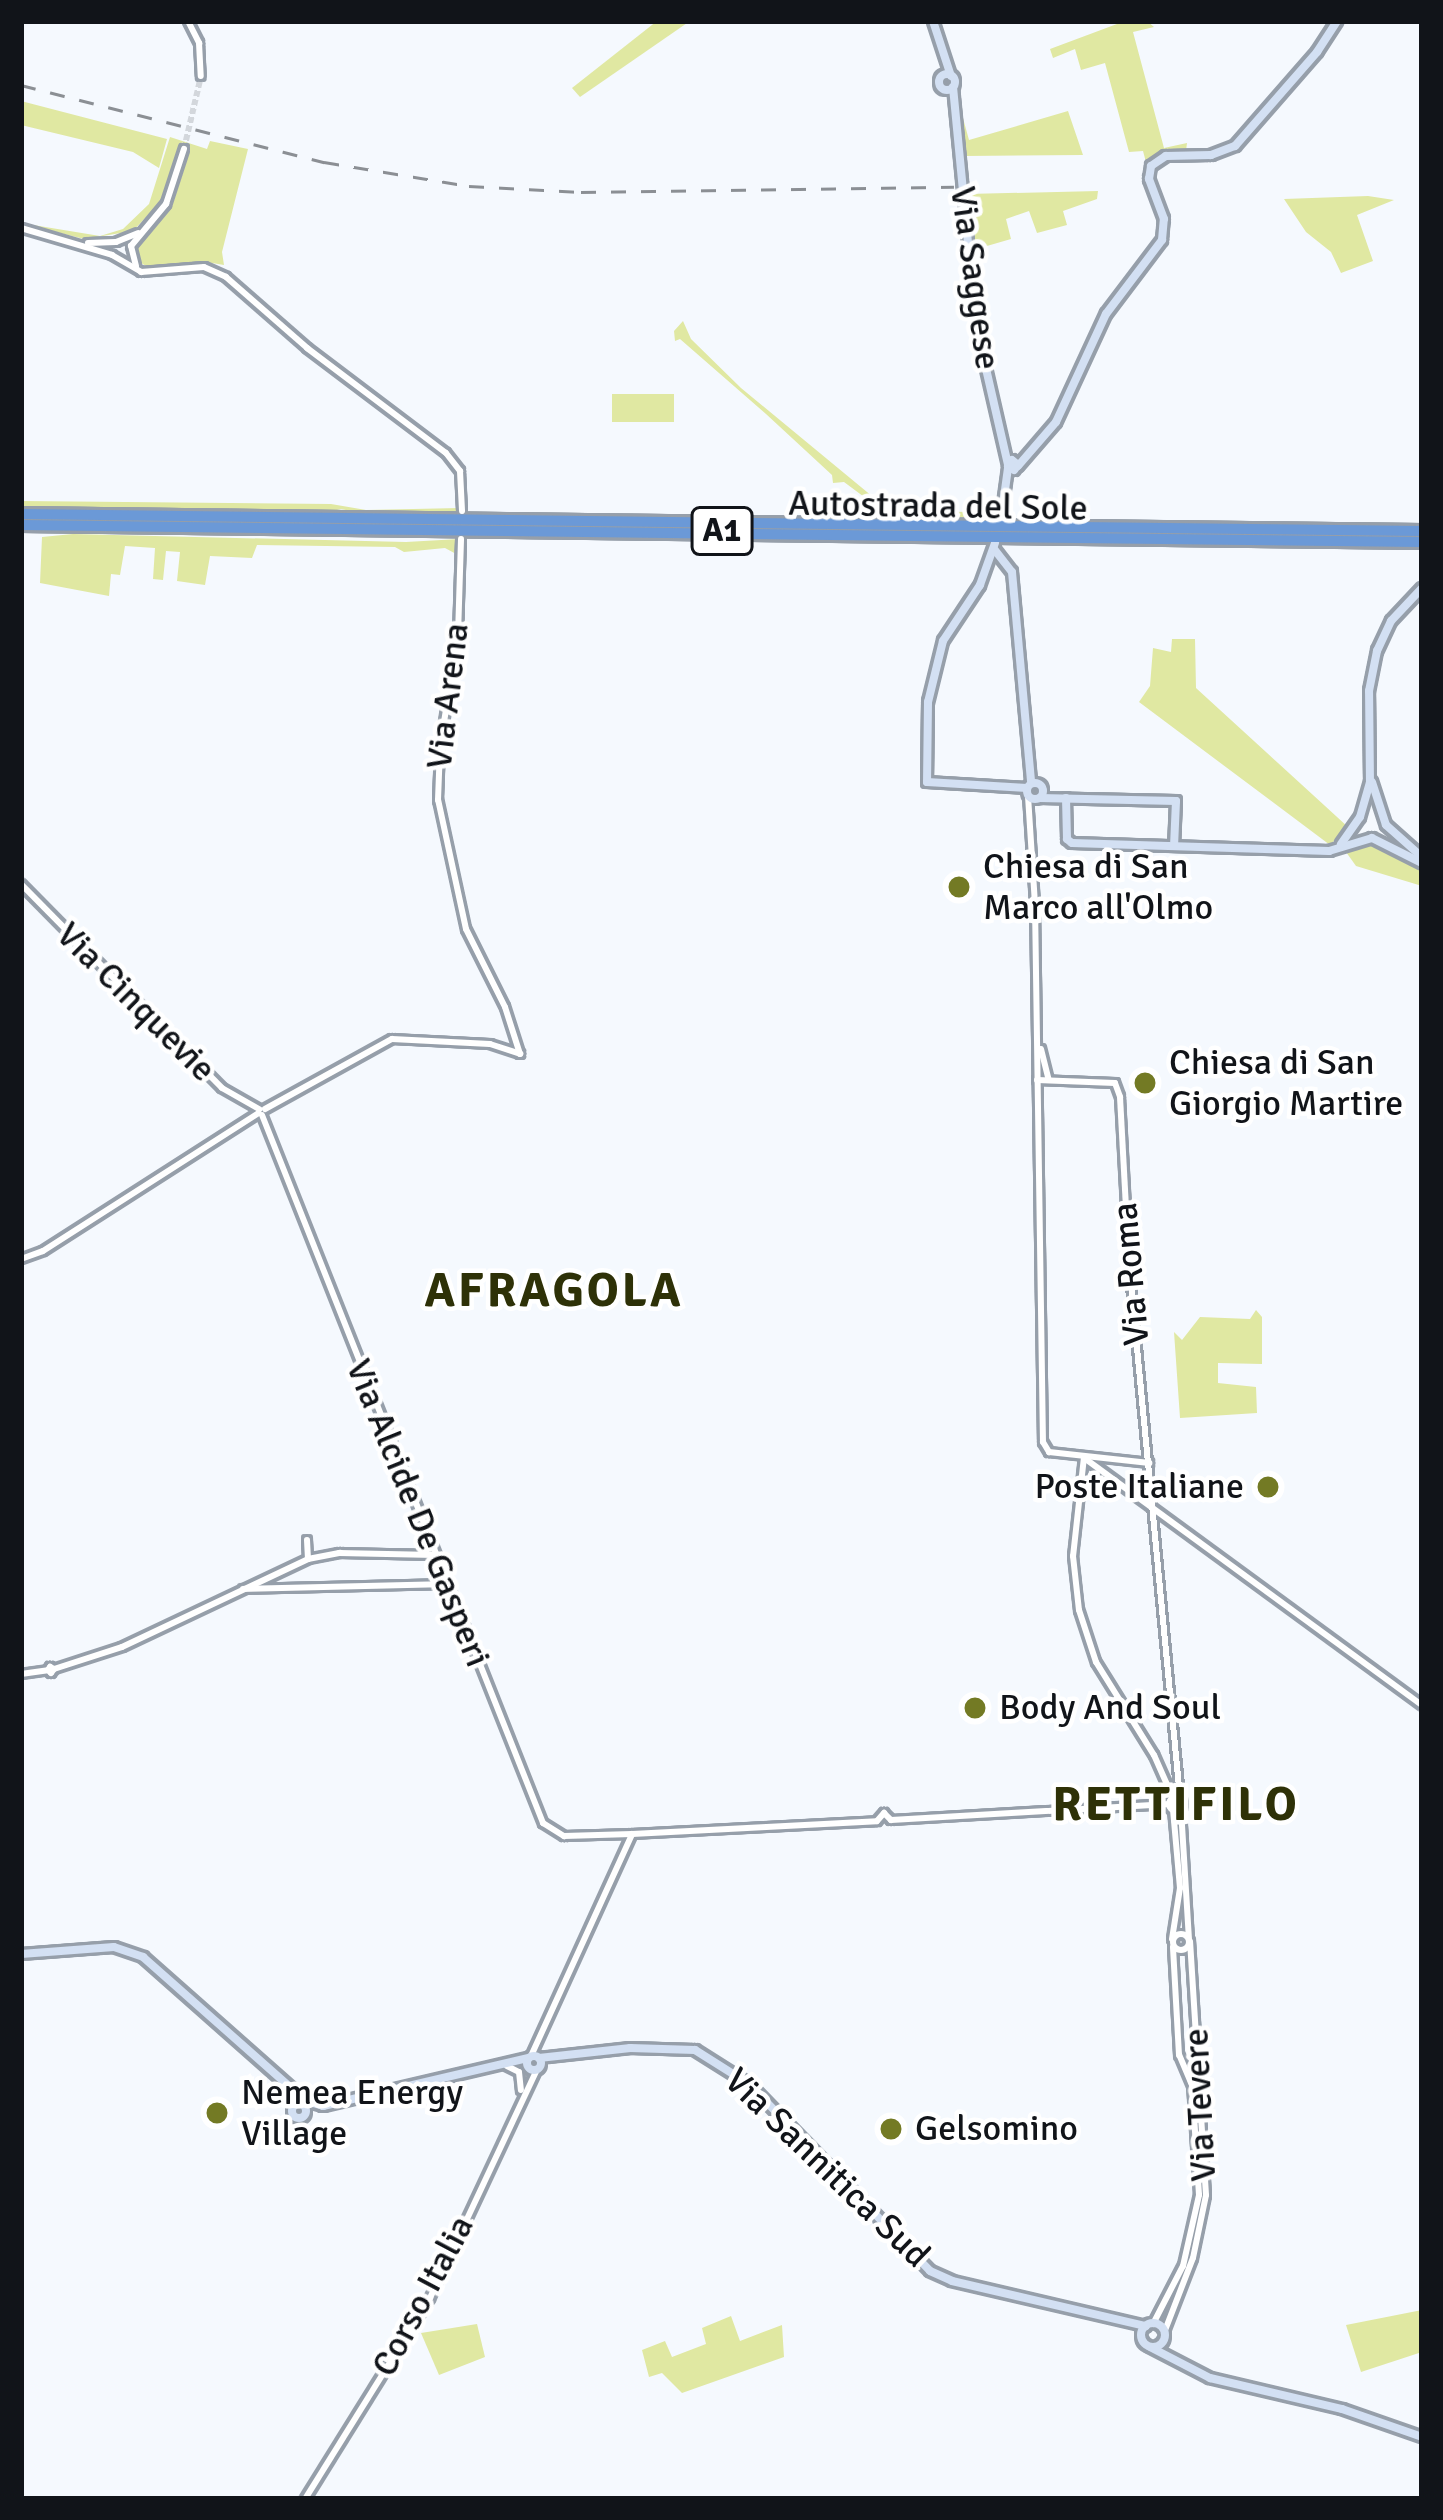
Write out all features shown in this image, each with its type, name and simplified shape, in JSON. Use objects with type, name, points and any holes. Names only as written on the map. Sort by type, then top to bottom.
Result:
[{"type":"highway","name":"Autostrada del Sole","points":[[21,514],[1422,531]]},
{"type":"highway","name":"Autostrada del Sole","points":[[21,525],[1422,543]]},
{"type":"main road","name":"Via Saggese","points":[[932,21],[952,101],[976,325],[1012,463]]},
{"type":"main road","points":[[1001,519],[1012,463],[1030,455],[1058,418],[1106,314],[1162,240],[1164,219],[1149,179],[1151,166],[1166,156],[1211,155],[1235,146],[1317,52],[1337,21]]},
{"type":"main road","points":[[1034,792],[1012,572],[994,546],[974,596],[943,641],[928,702],[928,782],[1053,798],[1176,801],[1174,847]]},
{"type":"main road","points":[[1332,850],[1356,825],[1371,775],[1370,683],[1382,637],[1422,588]]},
{"type":"main road","points":[[1371,775],[1386,825],[1422,860]]},
{"type":"main road","points":[[1066,798],[1070,842],[1332,850],[1372,838],[1422,860]]},
{"type":"main road","points":[[21,1954],[98,1947],[129,1950],[289,2086],[323,2106]]},
{"type":"main road","name":"Via Sannitica Sud","points":[[289,2086],[295,2117],[323,2106],[508,2066],[630,2048],[695,2050],[749,2084],[930,2271],[952,2281],[1150,2325]]},
{"type":"main road","name":"Via Sannitica Sud","points":[[1102,2316],[1198,2373]]},
{"type":"main road","points":[[1146,2345],[1150,2325],[1164,2337],[1171,2355],[1198,2373],[1342,2409],[1422,2437]]},
{"type":"main road","points":[[1146,2345],[1164,2337]]},
{"type":"street","points":[[188,21],[199,44],[201,76]]},
{"type":"street","points":[[150,274],[134,263],[130,249],[157,219],[184,149]]},
{"type":"street","points":[[78,243],[116,242],[157,219]]},
{"type":"street","points":[[21,228],[78,243],[150,274],[204,267],[226,277],[307,348],[446,453],[460,471],[462,511]]},
{"type":"street","name":"Via Arena","points":[[261,1112],[392,1039],[490,1044],[520,1054],[505,1007],[466,928],[438,800],[440,747],[458,635],[461,539]]},
{"type":"street","points":[[1034,792],[1037,1036],[1049,1081],[1037,1080]]},
{"type":"street","name":"Via Cinquevie","points":[[21,884],[222,1088],[261,1112]]},
{"type":"street","points":[[1041,1064],[1037,1080],[1042,1431],[1049,1452],[1149,1463]]},
{"type":"street","name":"Via Roma","points":[[1049,1081],[1118,1085],[1178,1774],[1175,1804]]},
{"type":"street","points":[[21,1259],[43,1251],[261,1112]]},
{"type":"street","name":"Via Alcide De Gasperi","points":[[261,1112],[543,1823],[564,1836],[877,1820],[885,1827],[891,1820],[1175,1804]]},
{"type":"street","points":[[1084,1457],[1422,1705]]},
{"type":"street","points":[[1084,1457],[1073,1556],[1079,1610],[1096,1661],[1164,1772],[1175,1804],[1180,1888],[1173,1943],[1180,2061],[1192,2085],[1199,2195],[1183,2266],[1150,2325]]},
{"type":"street","points":[[1104,1474],[1105,1460]]},
{"type":"street","points":[[307,1540],[308,1558]]},
{"type":"street","points":[[21,1674],[51,1670],[122,1647],[308,1558],[340,1553],[435,1555]]},
{"type":"street","points":[[246,1587],[446,1584]]},
{"type":"street","points":[[1168,1781],[1178,1774]]},
{"type":"street","name":"Via Tevere","points":[[1164,2337],[1193,2258],[1206,2195],[1187,1890],[1175,1804]]},
{"type":"street","name":"Corso Italia","points":[[305,2499],[430,2298],[527,2085],[632,1834]]},
{"type":"street","points":[[1180,1934],[1190,1941],[1184,1950],[1173,1943],[1180,1934]]},
{"type":"street","points":[[1180,2061],[1191,2066],[1199,2060]]},
{"type":"street","points":[[508,2066],[519,2072],[520,2096]]},
{"type":"green space","points":[[657,21],[690,21],[580,97],[572,88]]},
{"type":"green space","points":[[1125,21],[1147,21],[1154,27],[1133,32],[1164,148],[1187,143],[1186,151],[1160,153],[1147,166],[1143,151],[1129,152],[1105,63],[1081,70],[1075,49],[1053,58],[1050,49]]},
{"type":"green space","points":[[955,89],[969,140],[1068,111],[1083,155],[964,156]]},
{"type":"green space","points":[[21,101],[167,139],[159,168],[133,152],[21,125]]},
{"type":"green space","points":[[170,137],[207,149],[210,141],[248,149],[222,252],[224,265],[200,261],[154,270],[135,260],[133,248],[174,200],[190,150],[179,146],[161,201],[133,231],[84,239],[21,223],[100,236],[123,229],[149,204]]},
{"type":"green space","points":[[1098,191],[1097,199],[1063,211],[1067,225],[1037,233],[1029,211],[1006,219],[1011,239],[980,248],[972,241],[967,194]]},
{"type":"green space","points":[[1368,196],[1394,200],[1357,215],[1373,261],[1341,273],[1331,252],[1306,232],[1284,199]]},
{"type":"green space","points":[[683,321],[691,339],[741,388],[890,511],[990,513],[991,518],[832,514],[829,509],[883,511],[844,482],[833,483],[832,475],[766,414],[680,339],[675,341],[674,331]]},
{"type":"green space","points":[[612,394],[674,394],[674,422],[612,422]]},
{"type":"green space","points":[[21,501],[331,504],[366,510],[460,508],[460,514],[21,508]]},
{"type":"green space","points":[[42,537],[406,542],[459,539],[458,555],[445,548],[404,552],[395,547],[257,545],[252,558],[210,556],[205,585],[177,581],[180,552],[166,551],[163,580],[153,579],[155,548],[125,546],[120,575],[111,574],[109,596],[40,583]]},
{"type":"green space","points":[[1172,639],[1195,639],[1196,688],[1348,827],[1330,845],[1139,702],[1150,686],[1153,648],[1171,652]]},
{"type":"green space","points":[[1365,843],[1422,867],[1422,886],[1356,866],[1346,852]]},
{"type":"green space","points":[[1256,1310],[1262,1317],[1262,1364],[1218,1363],[1218,1383],[1256,1387],[1257,1413],[1180,1418],[1174,1332],[1182,1340],[1200,1317],[1250,1319]]},
{"type":"green space","points":[[1422,2310],[1422,2352],[1361,2372],[1346,2325]]},
{"type":"green space","points":[[731,2316],[740,2341],[782,2325],[784,2357],[682,2393],[662,2373],[649,2377],[642,2350],[665,2341],[672,2357],[706,2344],[702,2328]]},
{"type":"green space","points":[[477,2324],[485,2357],[439,2375],[421,2333]]},
{"type":"tunnel","points":[[184,149],[201,76]]},
{"type":"railway","points":[[21,85],[324,162],[469,186],[581,192],[954,187]]},
{"type":"place","name":"Chiesa di San Marco all'Olmo","points":[[959,887]]},
{"type":"place","name":"Chiesa di San Giorgio Martire","points":[[1145,1083]]},
{"type":"place","name":"Poste Italiane","points":[[1268,1487]]},
{"type":"place","name":"Body And Soul","points":[[975,1708]]},
{"type":"place","name":"Nemea Energy Village","points":[[217,2113]]},
{"type":"place","name":"Gelsomino","points":[[891,2129]]},
{"type":"district","name":"AFRAGOLA","points":[[554,1291]]},
{"type":"district","name":"RETTIFILO","points":[[1176,1805]]}]
